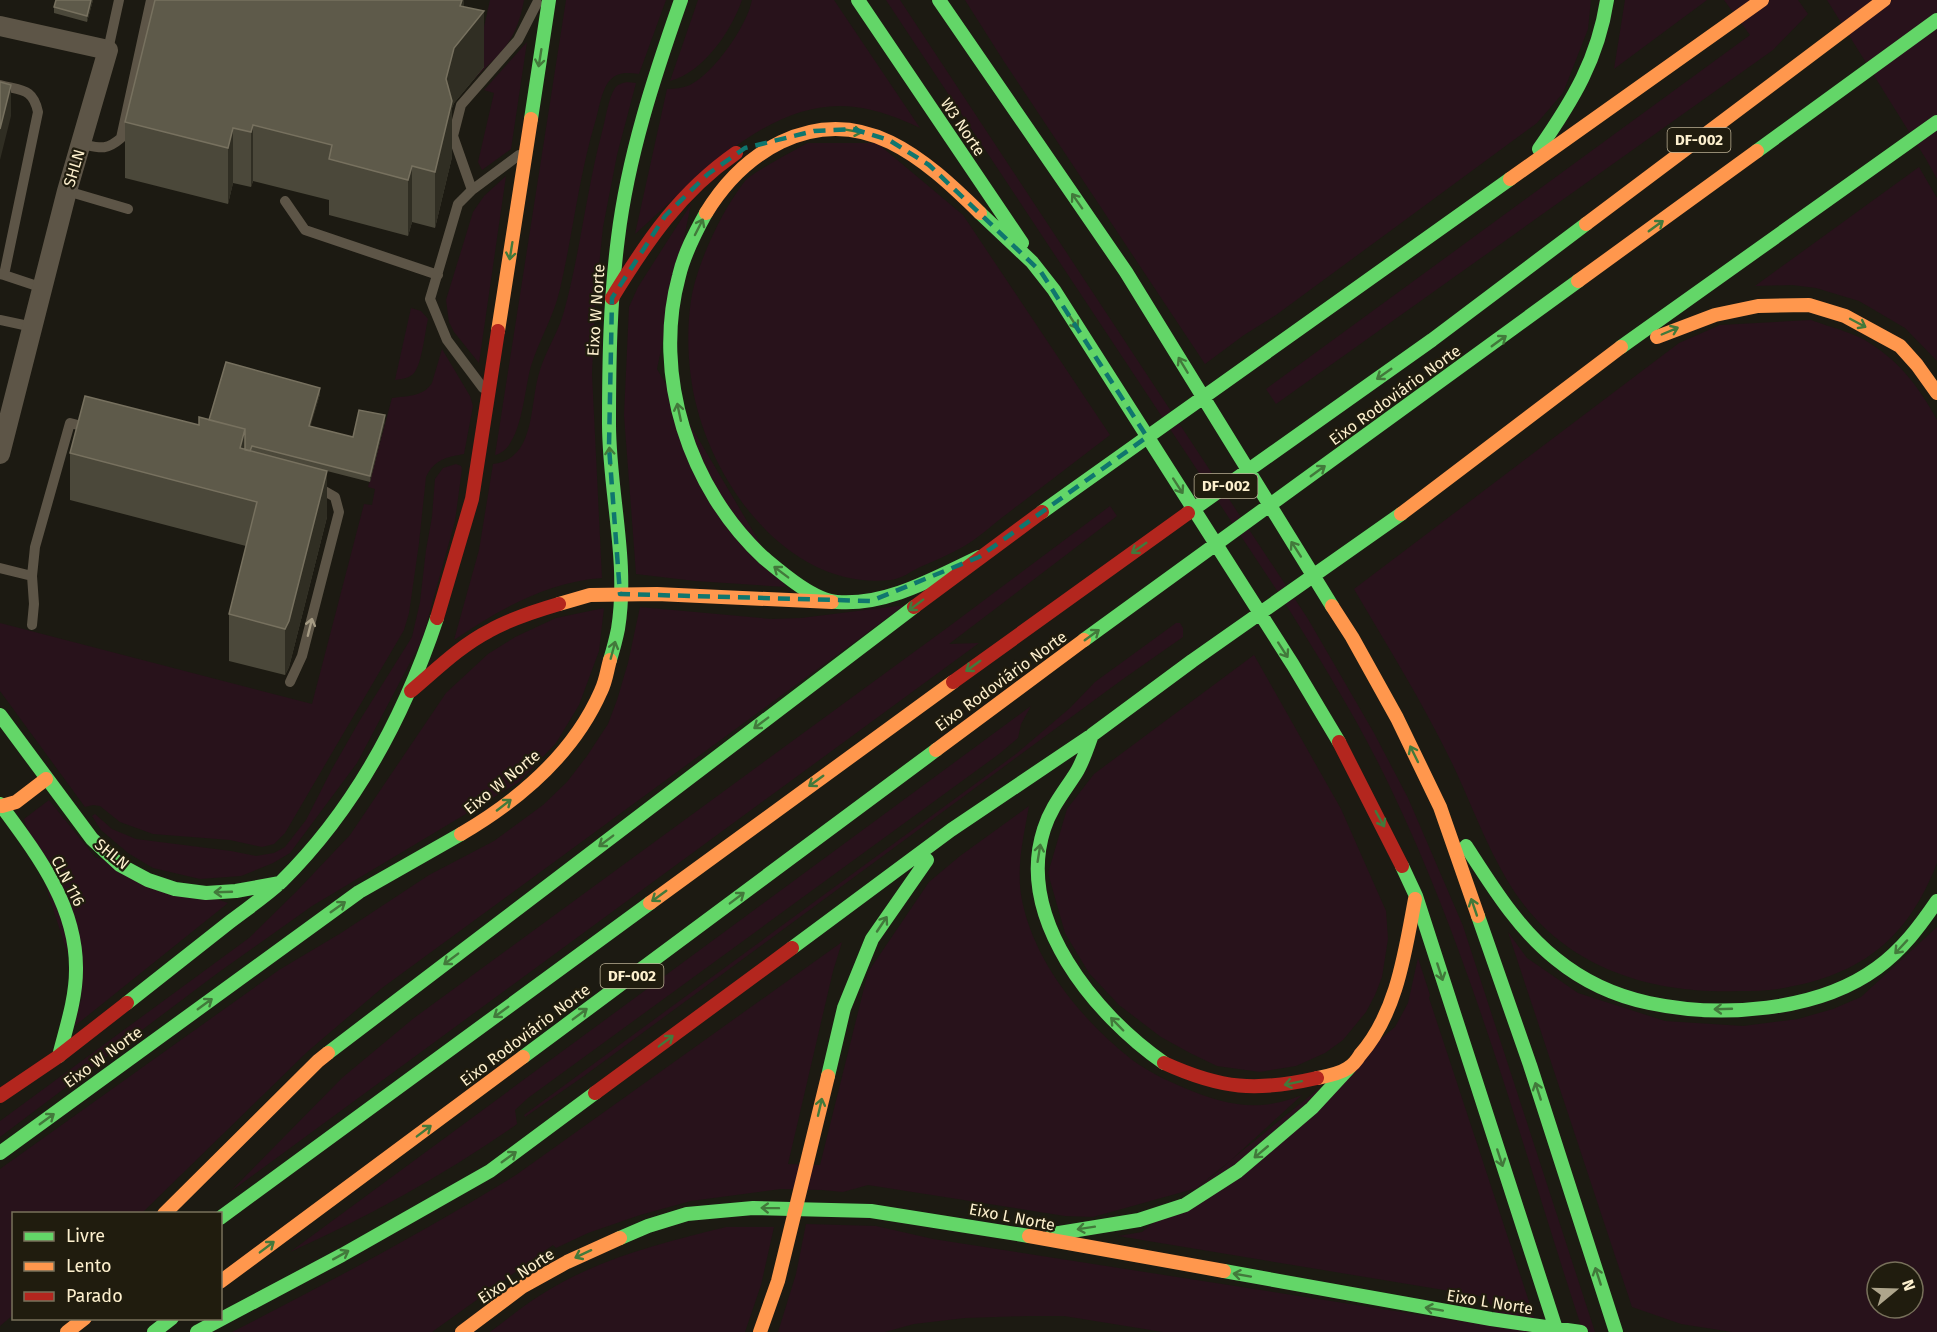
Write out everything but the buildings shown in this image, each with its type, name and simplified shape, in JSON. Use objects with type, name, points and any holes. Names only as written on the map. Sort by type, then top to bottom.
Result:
[{"type":"main road","name":"Eixo W Norte","points":[[0,1096],[59,1056],[280,883],[308,854],[383,747],[410,692],[459,554],[472,499],[549,0]]},
{"type":"main road","name":"Eixo W Norte","points":[[0,1153],[359,892],[483,821],[537,779],[572,742],[602,690],[618,629],[621,581],[609,447],[609,345],[618,237],[630,169],[653,81],[681,0]]},
{"type":"main road","name":"W3 Norte","points":[[858,0],[1041,272]]},
{"type":"main road","points":[[939,0],[1126,272],[1352,637],[1397,718],[1440,807],[1530,1065],[1616,1332]]},
{"type":"main road","points":[[1526,167],[1572,102],[1590,69],[1599,46],[1607,0]]},
{"type":"main road","points":[[166,1212],[318,1061],[979,557],[1762,0]]},
{"type":"main road","name":"Eixo Rodoviário Norte","points":[[222,1217],[1021,632],[1432,340],[1884,0]]},
{"type":"main road","name":"Eixo Rodoviário Norte","points":[[222,1281],[1044,669],[1937,20]]},
{"type":"main road","points":[[222,1319],[342,1255],[490,1171],[951,830],[1092,735],[1192,661],[1383,528],[1598,363],[1937,122]]},
{"type":"main road","points":[[612,298],[647,240],[665,216],[690,189],[726,159],[745,148],[814,131],[837,129],[853,129],[889,140],[929,165],[1041,272],[1312,696],[1387,834],[1416,896],[1557,1332]]},
{"type":"main road","points":[[785,139],[751,159],[736,173],[714,202],[688,249],[677,281],[670,334],[673,382],[681,421],[693,461],[717,504],[741,536],[764,559],[792,580],[832,602]]},
{"type":"main road","points":[[1598,363],[1675,329],[1715,315],[1758,306],[1809,305],[1845,316],[1900,346],[1937,393]]},
{"type":"main road","points":[[410,692],[453,656],[488,632],[529,613],[590,595],[657,594],[832,602],[871,601],[912,587],[979,557]]},
{"type":"main road","name":"SHLN","points":[[0,715],[92,839],[120,865],[148,880],[175,889],[206,893],[236,891],[280,883]]},
{"type":"main road","points":[[1092,735],[1076,773],[1064,788],[1046,825],[1038,860],[1037,877],[1044,911],[1049,923],[1073,969],[1092,996],[1138,1045],[1162,1063],[1200,1080],[1251,1088],[1279,1086],[1349,1068]]},
{"type":"main road","points":[[1,805],[16,802],[46,779]]},
{"type":"main road","name":"CLN 116","points":[[1,805],[50,876],[67,908],[74,935],[76,969],[70,1011],[59,1056]]},
{"type":"main road","points":[[1440,807],[1507,907],[1548,953],[1577,974],[1604,988],[1660,1007],[1686,1010],[1772,1007],[1792,1004],[1833,992],[1862,980],[1881,967],[1922,924],[1937,901]]},
{"type":"main road","points":[[760,1332],[778,1281],[844,1008],[872,939],[925,862],[951,830]]},
{"type":"main road","points":[[1030,1238],[1139,1220],[1185,1205],[1246,1165],[1312,1108],[1368,1046],[1396,987],[1416,896]]},
{"type":"main road","name":"Eixo L Norte","points":[[462,1332],[522,1287],[567,1262],[648,1226],[687,1214],[753,1208],[871,1210],[1491,1319],[1581,1332]]},
{"type":"main road","points":[[67,1332],[82,1320]]},
{"type":"main road","points":[[154,1332],[169,1320]]},
{"type":"main road","points":[[197,1332],[220,1320]]},
{"type":"street","points":[[0,26],[108,50]]},
{"type":"street","name":"SHLN","points":[[0,454],[5,410],[33,327],[67,191],[108,50]]},
{"type":"lane","name":"SHLN","points":[[108,50],[119,0]]},
{"type":"lane","points":[[82,144],[102,148],[112,145],[121,138],[151,0]]},
{"type":"lane","points":[[472,189],[453,136],[461,105],[518,40],[538,0]]},
{"type":"lane","points":[[0,85],[29,93],[35,99],[38,112],[2,275],[43,288]]},
{"type":"lane","points":[[489,396],[447,340],[430,299],[458,204],[472,189],[526,150]]},
{"type":"lane","points":[[67,191],[128,209]]},
{"type":"lane","points":[[285,201],[306,230],[438,275]]},
{"type":"lane","points":[[0,320],[33,327]]},
{"type":"lane","points":[[32,625],[34,604],[32,576],[35,547],[70,423],[104,432]]},
{"type":"lane","points":[[290,682],[302,656],[339,512],[335,497],[319,486],[308,483]]},
{"type":"lane","points":[[0,568],[32,576]]},
{"type":"highlighted area","points":[[853,129],[889,140],[929,165],[1041,272],[1147,437],[979,557],[871,601],[620,594],[609,447],[612,298],[665,216],[708,174],[745,148],[814,131]]},
{"type":"shaded area","points":[[490,0],[524,0],[512,37],[500,54],[472,81]]},
{"type":"shaded area","points":[[566,0],[666,0],[639,74],[617,75],[610,80],[603,92],[585,161],[557,299],[531,366],[516,430],[511,442],[495,455]]},
{"type":"shaded area","points":[[698,0],[742,0],[731,24],[715,49],[694,69],[670,81]]},
{"type":"shaded area","points":[[752,0],[834,0],[920,128],[889,115],[855,107],[823,107],[792,115],[763,129],[735,147],[708,168],[635,234],[667,89],[690,85],[719,60],[744,23]]},
{"type":"shaded area","points":[[886,0],[900,0],[1308,619],[1374,733],[1408,798],[1463,926],[1595,1332],[1583,1332],[1496,1057],[1448,921],[1391,789],[1352,714],[1278,592]]},
{"type":"shaded area","points":[[965,0],[1591,0],[1588,29],[1563,93],[1537,123],[1276,315],[1205,364]]},
{"type":"shaded area","points":[[1625,0],[1707,0],[1614,69]]},
{"type":"shaded area","points":[[1724,0],[1798,0],[1808,14],[1773,50],[1276,404],[1266,389],[1750,35]]},
{"type":"shaded area","points":[[1827,0],[1937,0],[1937,179],[1926,159]]},
{"type":"shaded area","points":[[527,42],[511,149],[482,170],[478,162],[494,93],[484,90]]},
{"type":"shaded area","points":[[627,82],[636,83],[617,155],[603,227],[595,305],[592,374],[602,578],[542,591],[488,618],[454,640],[479,550],[493,464],[507,460],[517,452],[529,427],[540,370],[561,322],[569,292],[609,103],[615,88]]},
{"type":"shaded area","points":[[807,143],[877,143],[963,215],[1110,435],[961,548],[902,577],[891,580],[855,579],[822,569],[791,552],[764,528],[741,500],[721,469],[706,437],[693,392],[689,352],[689,313],[694,285],[712,238],[736,193],[749,177]]},
{"type":"shaded area","points":[[1919,167],[1937,198],[1937,361],[1905,328],[1859,301],[1816,288],[1792,285],[1755,286]]},
{"type":"shaded area","points":[[506,176],[479,363],[454,332],[449,322],[446,300],[473,212],[484,196]]},
{"type":"shaded area","points":[[691,204],[657,369],[786,587],[695,581],[636,574],[624,415],[629,307],[638,287]]},
{"type":"shaded area","points":[[411,308],[421,311],[428,319],[421,355],[417,369],[412,375],[395,380]]},
{"type":"shaded area","points":[[1811,320],[1865,340],[1882,351],[1909,378],[1937,420],[1937,863],[1912,912],[1897,932],[1859,962],[1837,973],[1812,982],[1762,991],[1708,991],[1647,982],[1591,961],[1565,945],[1542,925],[1521,901],[1501,869],[1429,719],[1354,589],[1679,343],[1720,325]]},
{"type":"shaded area","points":[[442,349],[470,396],[473,406],[464,454],[441,460],[426,477],[409,613],[404,630],[285,833],[274,844],[262,847],[230,840],[153,834],[120,822],[100,806],[85,807],[0,691],[0,623],[312,704],[364,504],[372,505],[375,489],[368,487],[392,398],[414,395],[428,388],[432,383]]},
{"type":"shaded area","points":[[456,464],[462,469],[455,521],[422,640],[357,763],[290,853],[273,863],[241,876],[200,879],[153,868],[128,853],[101,830],[92,816],[95,814],[112,829],[136,839],[256,856],[274,853],[285,847],[306,820],[360,720],[412,637],[420,602],[435,479],[443,468]]},
{"type":"shaded area","points":[[1110,506],[1117,516],[949,644],[979,643],[230,1192],[342,1078],[414,1018]]},
{"type":"shaded area","points":[[905,605],[382,988],[307,1052],[143,1212],[12,1212],[12,1316],[0,1326],[0,1169],[279,970],[341,933],[429,875],[494,841],[543,805],[567,782],[608,724],[628,663],[640,607],[771,619],[801,618]]},
{"type":"shaded area","points":[[604,608],[599,651],[579,705],[556,743],[519,782],[312,906],[219,972],[0,1137],[0,1121],[249,938],[297,891],[350,835],[446,693],[488,654],[515,637],[556,618]]},
{"type":"shaded area","points":[[1176,623],[1180,623],[1183,628],[1183,637],[525,1117],[524,1115],[1016,754],[1070,708],[1095,682]]},
{"type":"shaded area","points":[[1254,655],[1341,809],[1386,911],[1388,939],[1382,977],[1375,995],[1366,1012],[1343,1040],[1325,1053],[1296,1066],[1260,1072],[1217,1066],[1161,1037],[1119,1005],[1089,973],[1065,933],[1048,873],[1067,809],[1094,774]]},
{"type":"shaded area","points":[[1031,706],[1021,724],[1018,738],[999,754],[528,1098],[515,1110],[517,1124],[463,1160],[406,1193],[290,1252]]},
{"type":"shaded area","points":[[49,800],[95,857],[228,903],[71,1029],[82,998],[24,819]]},
{"type":"shaded area","points":[[1029,806],[1021,856],[1020,880],[1023,905],[1039,949],[1064,991],[1079,1010],[1113,1044],[1144,1068],[1205,1096],[1224,1102],[1253,1105],[1277,1103],[1302,1095],[1197,1188],[1093,1217],[1065,1216],[868,1185],[843,1192],[781,1189],[691,1201],[588,1233],[556,1248],[553,1245],[432,1332],[232,1332],[376,1256],[516,1175],[842,942],[833,971],[788,1164],[820,1165],[868,972],[929,882],[960,856]]},
{"type":"shaded area","points":[[1937,927],[1937,1332],[1732,1332],[1681,1324],[1632,1307],[1508,932],[1527,958],[1578,993],[1665,1021],[1743,1026],[1798,1019],[1833,1009],[1861,997]]},
{"type":"shaded area","points":[[1418,958],[1429,998],[1539,1332],[1163,1332],[1064,1316],[1028,1316],[965,1318],[914,1324],[885,1332],[778,1332],[796,1274],[806,1224],[876,1226],[933,1239],[1504,1328],[1486,1297],[1118,1236],[1142,1232],[1395,1027],[1408,1003]]},
{"type":"shaded area","points":[[726,1227],[774,1227],[761,1285],[745,1332],[490,1332],[539,1296],[583,1272],[653,1246]]},
{"type":"traffic: fast","points":[[531,119],[549,0]]},
{"type":"traffic: fast","points":[[610,660],[618,629],[621,603],[620,552],[609,424],[610,331],[615,261],[622,207],[635,147],[681,0]]},
{"type":"traffic: fast","points":[[858,0],[1022,243]]},
{"type":"traffic: fast","points":[[939,0],[1126,272],[1332,606]]},
{"type":"traffic: fast","points":[[1539,149],[1563,113],[1582,78],[1597,41],[1607,0]]},
{"type":"traffic: fast","points":[[1757,151],[1937,20]]},
{"type":"traffic: fast","points":[[1621,347],[1937,122]]},
{"type":"traffic: fast","points":[[1042,512],[1510,179]]},
{"type":"traffic: fast","points":[[706,213],[681,268],[672,314],[670,352],[674,391],[683,428],[697,465],[715,499],[738,530],[764,558],[789,578],[808,591],[837,602],[856,602],[893,595],[979,557]]},
{"type":"traffic: fast","points":[[980,213],[1032,262],[1054,290],[1293,665],[1339,742]]},
{"type":"traffic: fast","points":[[1188,513],[1432,340],[1586,224]]},
{"type":"traffic: fast","points":[[1084,640],[1578,281]]},
{"type":"traffic: fast","points":[[792,948],[951,830],[1092,735],[1192,661],[1401,514]]},
{"type":"traffic: fast","points":[[328,1053],[914,607]]},
{"type":"traffic: fast","points":[[127,1003],[263,897],[281,882],[308,853],[355,792],[375,759],[409,691],[437,618]]},
{"type":"traffic: fast","points":[[0,715],[92,839],[120,865],[148,880],[175,889],[206,893],[236,891],[280,883]]},
{"type":"traffic: fast","points":[[1092,735],[1083,760],[1054,807],[1044,829],[1038,863],[1041,897],[1051,930],[1067,962],[1088,992],[1112,1019],[1164,1063]]},
{"type":"traffic: fast","points":[[523,1057],[936,750]]},
{"type":"traffic: fast","points":[[0,804],[52,881],[70,924],[76,981],[59,1056]]},
{"type":"traffic: fast","points":[[0,1153],[359,892],[461,834]]},
{"type":"traffic: fast","points":[[1466,846],[1518,921],[1556,959],[1577,974],[1612,992],[1649,1003],[1677,1008],[1706,1010],[1767,1008],[1826,994],[1853,983],[1895,953],[1937,901]]},
{"type":"traffic: fast","points":[[828,1076],[844,1008],[872,939],[927,860]]},
{"type":"traffic: fast","points":[[1402,866],[1416,896],[1557,1332]]},
{"type":"traffic: fast","points":[[222,1217],[650,903]]},
{"type":"traffic: fast","points":[[1478,916],[1530,1065],[1616,1332]]},
{"type":"traffic: fast","points":[[1053,1234],[1139,1220],[1185,1205],[1238,1171],[1312,1108],[1349,1068]]},
{"type":"traffic: fast","points":[[222,1319],[342,1255],[490,1171],[595,1093]]},
{"type":"traffic: fast","points":[[620,1238],[648,1226],[687,1214],[753,1208],[871,1211],[1029,1236]]},
{"type":"traffic: fast","points":[[1224,1271],[1491,1319],[1581,1332]]},
{"type":"traffic: fast","points":[[154,1332],[169,1320]]},
{"type":"traffic: fast","points":[[197,1332],[220,1320]]},
{"type":"traffic: slow","points":[[1510,179],[1762,0]]},
{"type":"traffic: slow","points":[[1586,224],[1884,0]]},
{"type":"traffic: slow","points":[[498,331],[531,119]]},
{"type":"traffic: slow","points":[[706,213],[738,172],[769,148],[811,132],[839,129],[865,133],[890,142],[914,156],[937,173],[980,213]]},
{"type":"traffic: slow","points":[[1578,281],[1757,151]]},
{"type":"traffic: slow","points":[[1657,337],[1715,315],[1758,306],[1809,305],[1845,316],[1900,346],[1937,393]]},
{"type":"traffic: slow","points":[[1401,514],[1621,347]]},
{"type":"traffic: slow","points":[[559,604],[590,595],[657,594],[832,602]]},
{"type":"traffic: slow","points":[[1332,606],[1397,718],[1440,807],[1478,916]]},
{"type":"traffic: slow","points":[[936,750],[1084,640]]},
{"type":"traffic: slow","points":[[461,834],[504,806],[543,773],[560,755],[590,714],[603,687],[610,660]]},
{"type":"traffic: slow","points":[[650,903],[953,682]]},
{"type":"traffic: slow","points":[[2,806],[16,802],[46,779]]},
{"type":"traffic: slow","points":[[1317,1078],[1337,1073],[1352,1065],[1373,1038],[1383,1020],[1398,981],[1415,899]]},
{"type":"traffic: slow","points":[[166,1212],[328,1053]]},
{"type":"traffic: slow","points":[[222,1281],[523,1057]]},
{"type":"traffic: slow","points":[[760,1332],[778,1281],[828,1076]]},
{"type":"traffic: slow","points":[[1029,1236],[1224,1271]]},
{"type":"traffic: slow","points":[[462,1332],[522,1287],[567,1262],[620,1238]]},
{"type":"traffic: slow","points":[[67,1332],[82,1320]]},
{"type":"traffic: jam","points":[[612,298],[652,237],[681,201],[716,168],[736,153]]},
{"type":"traffic: jam","points":[[437,618],[472,499],[498,331]]},
{"type":"traffic: jam","points":[[914,607],[1042,512]]},
{"type":"traffic: jam","points":[[953,682],[1188,513]]},
{"type":"traffic: jam","points":[[411,691],[478,637],[514,619],[559,604]]},
{"type":"traffic: jam","points":[[1339,742],[1402,866]]},
{"type":"traffic: jam","points":[[595,1093],[792,948]]},
{"type":"traffic: jam","points":[[0,1096],[59,1056],[127,1003]]},
{"type":"traffic: jam","points":[[1164,1063],[1203,1078],[1239,1086],[1275,1085],[1317,1078]]}]
